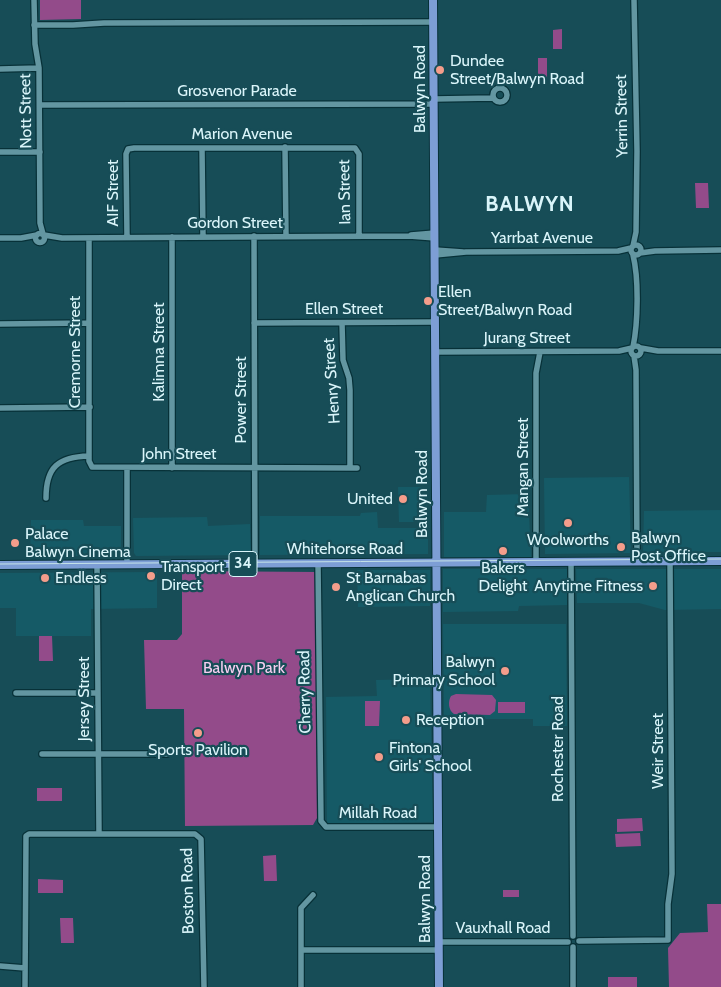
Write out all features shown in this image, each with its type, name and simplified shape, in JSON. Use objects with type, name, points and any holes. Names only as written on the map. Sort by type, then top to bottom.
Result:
[{"type":"main road","name":"Balwyn Road","points":[[433,0],[439,987]]},
{"type":"main road","name":"Whitehorse Road","points":[[0,565],[721,560]]},
{"type":"street","name":"Nott Street","points":[[34,0],[35,44],[39,68],[40,105],[40,237]]},
{"type":"street","name":"Yerrin Street","points":[[634,0],[637,151],[637,561]]},
{"type":"street","points":[[34,26],[73,26],[104,23],[433,22]]},
{"type":"street","points":[[0,69],[39,68]]},
{"type":"street","name":"Grosvenor Parade","points":[[40,105],[434,101],[493,98]]},
{"type":"street","points":[[285,147],[286,236]]},
{"type":"street","name":"Marion Avenue","points":[[128,150],[134,148],[285,147],[350,147],[356,149]]},
{"type":"street","points":[[202,148],[203,237]]},
{"type":"street","name":"Ian Street","points":[[356,149],[359,154],[359,236]]},
{"type":"street","name":"AIF Street","points":[[126,237],[126,154],[128,150]]},
{"type":"street","points":[[0,152],[40,152]]},
{"type":"street","name":"Gordon Street","points":[[0,238],[435,235]]},
{"type":"street","name":"Power Street","points":[[254,236],[255,564]]},
{"type":"street","name":"Kalimna Street","points":[[172,237],[172,468]]},
{"type":"street","name":"Cremorne Street","points":[[89,238],[89,456],[91,466]]},
{"type":"street","name":"Yarrbat Avenue","points":[[435,252],[721,250]]},
{"type":"street","name":"Ellen Street","points":[[254,323],[435,322]]},
{"type":"street","name":"Henry Street","points":[[342,323],[343,360],[349,378],[350,390],[350,468]]},
{"type":"street","points":[[0,324],[89,324]]},
{"type":"street","name":"Jurang Street","points":[[435,352],[721,351]]},
{"type":"street","name":"Mangan Street","points":[[532,352],[536,372]]},
{"type":"street","name":"Mangan Street","points":[[536,562],[536,372],[540,352]]},
{"type":"street","points":[[0,408],[90,407]]},
{"type":"street","points":[[46,498],[47,479],[54,468],[69,458],[89,456]]},
{"type":"street","name":"John Street","points":[[91,466],[96,468],[357,468]]},
{"type":"street","points":[[127,468],[127,564]]},
{"type":"street","name":"Rochester Road","points":[[571,561],[573,936]]},
{"type":"street","name":"Weir Street","points":[[579,941],[668,940],[668,904],[672,874],[670,561]]},
{"type":"street","name":"Cherry Road","points":[[318,563],[321,821]]},
{"type":"street","name":"Jersey Street","points":[[97,565],[99,834]]},
{"type":"street","points":[[16,693],[98,693]]},
{"type":"street","points":[[42,754],[166,754]]},
{"type":"street","name":"Millah Road","points":[[321,821],[326,827],[438,826]]},
{"type":"street","name":"Boston Road","points":[[25,968],[26,836],[29,834],[195,834],[201,839],[204,987]]},
{"type":"street","points":[[301,987],[301,908],[313,895]]},
{"type":"street","points":[[573,936],[578,938],[579,941],[577,946],[573,947],[568,942],[569,938],[573,936]]},
{"type":"street","name":"Vauxhall Road","points":[[301,950],[568,942]]},
{"type":"street","points":[[573,947],[573,987]]},
{"type":"street","points":[[0,966],[25,968],[25,987]]},
{"type":"shaded area","points":[[629,477],[631,553],[545,554],[544,478]]},
{"type":"shaded area","points":[[398,487],[427,487],[428,522],[399,522]]},
{"type":"shaded area","points":[[528,494],[531,557],[444,557],[444,512],[486,512],[487,495]]},
{"type":"shaded area","points":[[721,510],[721,552],[643,552],[644,511]]},
{"type":"shaded area","points":[[377,512],[378,528],[428,528],[428,554],[260,555],[260,516],[360,516],[361,513]]},
{"type":"shaded area","points":[[207,517],[208,526],[250,524],[251,555],[136,556],[134,553],[133,518]]},
{"type":"shaded area","points":[[31,520],[83,520],[84,526],[121,526],[121,552],[117,556],[97,554],[97,556],[30,556]]},
{"type":"shaded area","points":[[443,569],[567,569],[567,605],[519,606],[518,611],[443,612]]},
{"type":"shaded area","points":[[576,569],[721,569],[721,609],[665,610],[639,603],[577,603]]},
{"type":"shaded area","points":[[357,570],[430,570],[430,606],[358,607]]},
{"type":"shaded area","points":[[157,572],[157,608],[91,609],[91,636],[16,636],[16,608],[0,608],[0,573]]},
{"type":"shaded area","name":"Balwyn Primary School","points":[[443,624],[566,624],[567,726],[533,726],[533,719],[444,719]]},
{"type":"shaded area","name":"Fintona Girls' School","points":[[430,679],[433,822],[327,824],[326,697],[377,696],[376,680]]},
{"type":"green space","points":[[40,0],[81,0],[81,19],[40,20]]},
{"type":"green space","points":[[562,29],[562,49],[553,49],[553,30]]},
{"type":"green space","points":[[538,58],[547,58],[547,78],[538,78]]},
{"type":"green space","points":[[695,183],[708,183],[709,208],[696,208]]},
{"type":"green space","name":"Balwyn Park","points":[[182,571],[316,572],[317,818],[313,825],[185,826],[184,709],[146,709],[144,640],[177,640],[182,634]]},
{"type":"green space","points":[[39,636],[52,636],[53,661],[39,661]]},
{"type":"green space","points":[[456,694],[492,695],[496,700],[495,711],[490,715],[454,714],[450,708],[449,700],[451,696]]},
{"type":"green space","points":[[365,701],[380,701],[379,726],[365,726]]},
{"type":"green space","points":[[498,702],[525,702],[525,713],[498,713]]},
{"type":"green space","points":[[37,788],[62,788],[62,801],[37,801]]},
{"type":"green space","points":[[642,818],[643,831],[617,832],[617,819]]},
{"type":"green space","points":[[640,833],[641,846],[616,847],[615,834]]},
{"type":"green space","points":[[276,855],[277,881],[264,881],[263,856]]},
{"type":"green space","points":[[38,879],[63,880],[63,893],[38,893]]},
{"type":"green space","points":[[503,890],[519,890],[519,897],[503,897]]},
{"type":"green space","points":[[707,904],[721,904],[721,987],[669,987],[668,948],[680,933],[708,932]]},
{"type":"green space","points":[[60,918],[73,918],[74,943],[61,943]]},
{"type":"green space","points":[[608,977],[637,977],[637,987],[608,987]]},
{"type":"tram line","points":[[0,564],[721,559]]},
{"type":"place","name":"Dundee Street/Balwyn Road","points":[[440,70]]},
{"type":"place","name":"Ellen Street/Balwyn Road","points":[[428,301]]},
{"type":"place","name":"United","points":[[403,499]]},
{"type":"place","name":"Woolworths","points":[[568,523]]},
{"type":"place","name":"Palace Balwyn Cinema","points":[[15,543]]},
{"type":"place","name":"Balwyn Post Office","points":[[621,547]]},
{"type":"place","name":"Bakers Delight","points":[[503,551]]},
{"type":"place","name":"Transport Direct","points":[[151,576]]},
{"type":"place","name":"Endless","points":[[45,578]]},
{"type":"place","name":"Anytime Fitness","points":[[653,586]]},
{"type":"place","name":"St Barnabas Anglican Church","points":[[336,587]]},
{"type":"place","name":"Balwyn Primary School","points":[[505,671]]},
{"type":"place","name":"Reception","points":[[406,720]]},
{"type":"place","name":"Sports Pavilion","points":[[198,733]]},
{"type":"place","name":"Fintona Girls' School","points":[[379,757]]},
{"type":"district","name":"BALWYN","points":[[530,205]]}]
